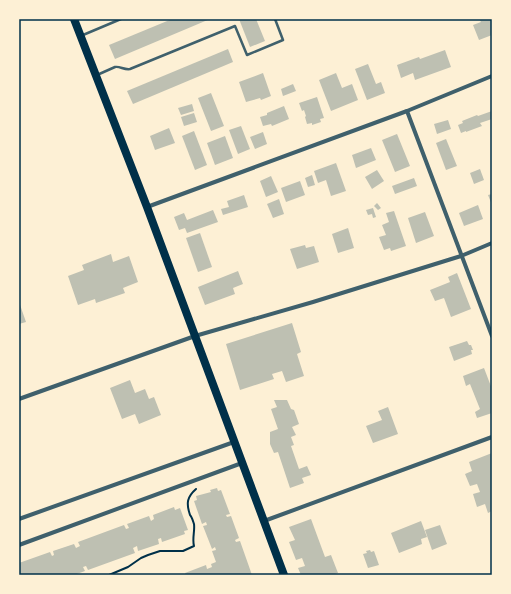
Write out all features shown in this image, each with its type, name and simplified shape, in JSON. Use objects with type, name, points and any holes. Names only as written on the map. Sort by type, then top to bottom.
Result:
[{"type":"main road","points":[[74,19],[147,207],[284,575]]},
{"type":"street","points":[[147,207],[407,111],[492,76]]},
{"type":"street","points":[[407,111],[492,336]]},
{"type":"street","points":[[19,399],[195,336],[313,302],[461,256],[492,243]]},
{"type":"street","points":[[264,521],[492,437]]},
{"type":"street","points":[[19,519],[234,442]]},
{"type":"street","points":[[19,545],[242,463]]},
{"type":"lane","points":[[81,36],[121,19]]},
{"type":"lane","points":[[96,75],[115,67],[130,69],[235,26],[247,55],[283,40],[275,19]]},
{"type":"path","points":[[109,575],[128,567],[140,558],[148,555],[160,552],[183,551],[194,546],[194,522],[187,506],[191,494],[196,489]]},
{"type":"building","points":[[172,19],[210,19],[115,59],[109,45]]},
{"type":"building","points":[[239,19],[256,19],[265,41],[250,47]]},
{"type":"building","points":[[479,19],[492,19],[492,35],[479,40],[473,25],[481,22]]},
{"type":"building","points":[[228,49],[233,62],[133,104],[127,91]]},
{"type":"building","points":[[445,50],[451,67],[415,80],[413,73],[401,78],[397,65]]},
{"type":"building","points":[[368,64],[376,84],[381,82],[385,93],[367,100],[355,69]]},
{"type":"building","points":[[263,73],[271,96],[261,100],[260,98],[246,102],[239,82]]},
{"type":"building","points":[[336,73],[342,88],[352,84],[358,100],[331,111],[319,80]]},
{"type":"building","points":[[293,84],[296,91],[283,96],[281,89]]},
{"type":"building","points":[[211,93],[224,126],[211,131],[198,98]]},
{"type":"building","points":[[317,97],[324,118],[320,119],[321,122],[312,125],[312,123],[307,124],[304,110],[302,111],[299,103]]},
{"type":"building","points":[[192,104],[194,111],[181,115],[178,108]]},
{"type":"building","points":[[284,106],[289,119],[272,126],[271,124],[263,126],[260,117]]},
{"type":"building","points":[[492,111],[492,119],[480,123],[482,126],[461,133],[458,125],[463,123],[462,121]]},
{"type":"building","points":[[194,113],[197,122],[184,126],[181,117]]},
{"type":"building","points":[[448,120],[451,129],[437,134],[434,124]]},
{"type":"building","points":[[241,126],[250,149],[238,154],[229,130]]},
{"type":"building","points":[[169,128],[175,143],[155,150],[150,136]]},
{"type":"building","points":[[194,131],[207,165],[195,170],[182,136]]},
{"type":"building","points":[[263,132],[267,144],[255,149],[250,137]]},
{"type":"building","points":[[397,134],[410,166],[395,172],[382,140]]},
{"type":"building","points":[[225,136],[233,158],[215,165],[207,143]]},
{"type":"building","points":[[446,139],[457,166],[446,170],[436,143]]},
{"type":"building","points":[[371,148],[376,160],[356,168],[352,155]]},
{"type":"building","points":[[336,163],[346,191],[331,196],[326,180],[318,183],[314,171]]},
{"type":"building","points":[[480,169],[484,180],[474,184],[470,173]]},
{"type":"building","points":[[377,170],[384,181],[372,189],[365,177]]},
{"type":"building","points":[[312,175],[315,185],[308,187],[305,178]]},
{"type":"building","points":[[271,176],[278,192],[266,197],[260,181]]},
{"type":"building","points":[[414,178],[417,186],[395,194],[392,186]]},
{"type":"building","points":[[300,181],[305,195],[286,202],[281,188]]},
{"type":"building","points":[[492,194],[492,205],[488,195]]},
{"type":"building","points":[[244,195],[248,207],[223,215],[221,209],[229,207],[227,201]]},
{"type":"building","points":[[279,199],[284,214],[273,218],[267,204]]},
{"type":"building","points":[[377,203],[381,208],[378,210],[374,206]]},
{"type":"building","points":[[478,205],[483,219],[464,226],[459,213]]},
{"type":"building","points":[[373,208],[376,217],[373,218],[372,214],[368,215],[366,210]]},
{"type":"building","points":[[213,210],[218,222],[187,233],[185,228],[179,230],[174,217],[184,213],[187,220]]},
{"type":"building","points":[[394,211],[406,246],[391,251],[390,248],[384,250],[379,237],[386,235],[382,225],[389,222],[386,213]]},
{"type":"building","points":[[425,212],[434,236],[416,243],[408,218]]},
{"type":"building","points":[[348,228],[354,248],[338,253],[332,234]]},
{"type":"building","points":[[200,233],[212,267],[198,272],[186,238]]},
{"type":"building","points":[[305,245],[306,248],[314,246],[319,262],[297,269],[290,249]]},
{"type":"building","points":[[111,254],[113,262],[129,256],[138,282],[123,288],[125,293],[96,303],[95,299],[78,305],[68,276],[84,270],[82,265]]},
{"type":"building","points":[[238,271],[243,284],[233,288],[235,294],[205,305],[198,287]]},
{"type":"building","points":[[457,273],[471,309],[451,317],[444,298],[435,301],[430,290],[450,282],[448,277]]},
{"type":"building","points":[[19,302],[26,322],[19,324]]},
{"type":"building","points":[[292,323],[301,352],[297,354],[304,376],[286,382],[282,371],[272,374],[274,379],[240,390],[226,344]]},
{"type":"building","points":[[467,341],[473,350],[471,350],[472,354],[454,361],[449,347]]},
{"type":"building","points":[[484,368],[492,389],[492,413],[477,418],[475,412],[480,409],[470,384],[466,386],[463,376]]},
{"type":"building","points":[[130,380],[135,393],[145,389],[149,399],[154,397],[161,415],[139,424],[135,414],[122,419],[110,388]]},
{"type":"building","points":[[274,400],[287,400],[291,409],[294,410],[299,424],[292,427],[296,435],[291,437],[294,445],[291,446],[299,469],[307,466],[311,475],[302,478],[304,483],[290,488],[278,452],[274,453],[270,444],[270,432],[278,429],[271,409],[277,407]]},
{"type":"building","points":[[388,407],[398,434],[373,443],[366,426],[382,420],[378,411]]},
{"type":"building","points":[[492,453],[492,511],[488,513],[485,504],[477,507],[473,494],[480,492],[477,484],[470,486],[465,474],[472,471],[469,462]]},
{"type":"building","points":[[217,488],[218,491],[221,490],[230,514],[226,515],[227,517],[231,516],[239,538],[235,540],[236,542],[240,541],[252,575],[186,575],[185,573],[206,565],[207,569],[212,567],[211,564],[216,562],[212,551],[216,550],[215,547],[212,549],[203,526],[207,525],[206,522],[202,524],[194,501],[197,500],[196,496],[211,492],[210,490]]},
{"type":"building","points":[[174,507],[175,510],[180,508],[188,530],[184,531],[185,534],[162,542],[161,538],[158,539],[159,544],[138,551],[137,546],[133,548],[135,553],[88,570],[86,566],[83,567],[85,571],[74,575],[19,575],[19,563],[50,552],[52,556],[54,555],[53,551],[74,544],[76,548],[80,546],[78,542],[124,525],[126,529],[129,528],[127,524],[149,516],[151,521],[154,519],[153,515]]},
{"type":"building","points":[[311,519],[325,557],[331,555],[338,573],[332,575],[301,575],[298,568],[305,566],[302,558],[296,560],[289,542],[295,540],[289,527]]},
{"type":"building","points":[[421,521],[427,537],[421,539],[422,544],[399,553],[391,533]]},
{"type":"building","points":[[440,525],[447,544],[432,550],[425,530]]},
{"type":"building","points":[[370,550],[371,552],[374,551],[379,565],[368,568],[363,554]]}]
